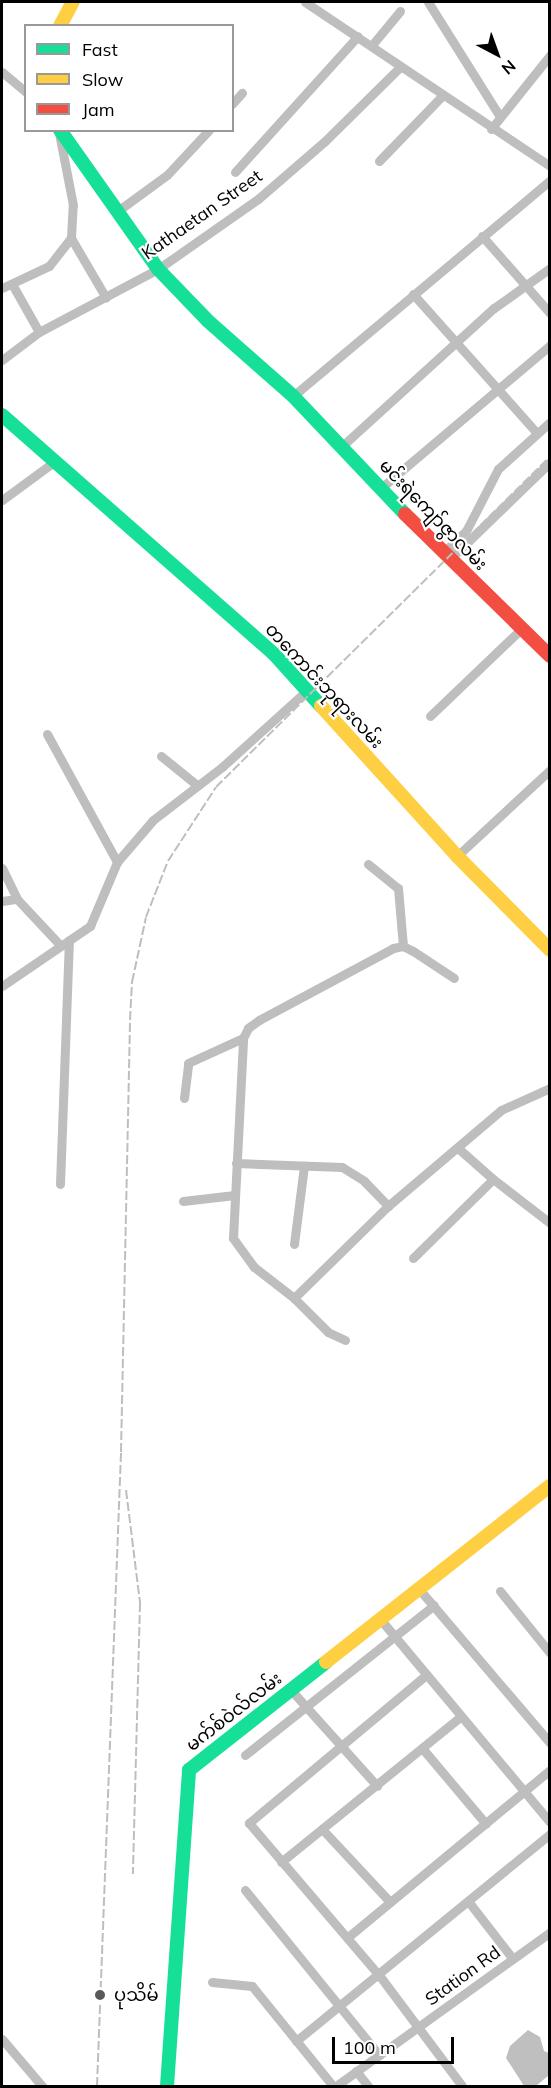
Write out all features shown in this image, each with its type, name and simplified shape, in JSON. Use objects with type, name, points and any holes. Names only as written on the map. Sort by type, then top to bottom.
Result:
[{"type":"street","points":[[61,24],[72,2]]},
{"type":"street","points":[[305,2],[549,166]]},
{"type":"street","points":[[429,2],[499,115]]},
{"type":"street","points":[[372,45],[400,11]]},
{"type":"street","points":[[235,172],[358,36]]},
{"type":"street","points":[[491,129],[499,115],[514,104],[549,55]]},
{"type":"street","name":"Kathaetan Street","points":[[2,360],[39,332],[158,269],[258,199],[325,141],[399,67]]},
{"type":"street","points":[[2,72],[24,90]]},
{"type":"street","points":[[234,102],[242,93]]},
{"type":"street","points":[[379,161],[442,96]]},
{"type":"street","points":[[2,288],[49,266],[71,238],[74,205],[59,132]]},
{"type":"street","name":"မင်းရဲကျော်ဇွာလမ်း","points":[[61,132],[119,210],[158,269],[208,321],[293,396],[446,557],[549,656]]},
{"type":"street","points":[[119,210],[167,175],[207,132]]},
{"type":"street","points":[[70,178],[89,169]]},
{"type":"street","points":[[293,396],[549,180]]},
{"type":"street","points":[[482,236],[549,313]]},
{"type":"street","points":[[71,238],[106,298]]},
{"type":"street","points":[[341,447],[454,342],[524,284],[549,268]]},
{"type":"street","points":[[12,284],[39,332]]},
{"type":"street","points":[[413,294],[496,390],[537,433]]},
{"type":"street","points":[[381,488],[549,345]]},
{"type":"street","name":"တကောင်းဘုရားလမ်း","points":[[2,415],[274,654],[457,856],[549,950]]},
{"type":"street","points":[[446,557],[466,531],[498,469],[549,422]]},
{"type":"street","points":[[2,500],[54,462]]},
{"type":"street","points":[[446,557],[549,462]]},
{"type":"street","points":[[430,716],[521,629]]},
{"type":"street","points":[[2,986],[90,926],[117,862],[165,808],[197,785],[306,691]]},
{"type":"street","points":[[47,734],[117,862]]},
{"type":"street","points":[[161,756],[197,785]]},
{"type":"street","points":[[457,856],[549,770]]},
{"type":"street","points":[[368,864],[398,888],[403,946]]},
{"type":"street","points":[[2,868],[17,899],[65,943],[60,1184]]},
{"type":"street","points":[[2,902],[17,899]]},
{"type":"street","points":[[345,1340],[328,1332],[294,1298],[254,1268],[233,1238],[243,1038],[248,1028],[259,1020],[384,952],[403,946],[454,978]]},
{"type":"street","points":[[184,1098],[188,1063],[243,1038]]},
{"type":"street","points":[[294,1298],[388,1206],[459,1149],[501,1110],[549,1088]]},
{"type":"street","points":[[459,1149],[549,1223]]},
{"type":"street","points":[[236,1163],[353,1171],[388,1206]]},
{"type":"street","points":[[294,1244],[304,1166]]},
{"type":"street","points":[[413,1258],[493,1179]]},
{"type":"street","points":[[183,1201],[235,1195]]},
{"type":"street","name":"မက်စ်ဝဲလ်လမ်း","points":[[167,2086],[187,1776],[291,1690],[549,1486]]},
{"type":"street","points":[[419,1589],[435,1605],[549,1743]]},
{"type":"street","points":[[500,1591],[549,1653]]},
{"type":"street","points":[[245,1755],[304,1707],[395,1639],[435,1605]]},
{"type":"street","points":[[381,1620],[549,1822]]},
{"type":"street","points":[[426,1675],[249,1820],[250,1826],[379,1975],[462,2086]]},
{"type":"street","points":[[291,1690],[377,1786]]},
{"type":"street","points":[[281,1862],[460,1717]]},
{"type":"street","points":[[423,1748],[486,1824]]},
{"type":"street","points":[[348,1937],[549,1770]]},
{"type":"street","points":[[322,1829],[390,1902]]},
{"type":"street","points":[[296,2041],[341,2007],[549,1834]]},
{"type":"street","points":[[245,1890],[379,2055]]},
{"type":"street","points":[[468,1901],[513,1959]]},
{"type":"street","name":"Station Rd","points":[[334,2086],[420,2028],[549,1932]]},
{"type":"street","points":[[212,1982],[252,1986],[334,2086]]},
{"type":"street","points":[[2,2039],[42,2086]]},
{"type":"street","points":[[356,2072],[368,2086]]},
{"type":"shaded area","points":[[528,2030],[540,2037],[544,2051],[549,2053],[549,2075],[536,2086],[524,2086],[506,2058],[510,2046]]},
{"type":"railway","points":[[97,2086],[121,1452],[130,1020],[132,982],[146,917],[168,861],[216,787],[550,457]]},
{"type":"railway","points":[[126,1490],[140,1603],[133,1874]]},
{"type":"traffic: fast","points":[[61,132],[158,269],[208,321],[293,396],[405,514]]},
{"type":"traffic: fast","points":[[2,415],[274,654],[321,706]]},
{"type":"traffic: fast","points":[[167,2086],[189,1770],[326,1662]]},
{"type":"traffic: slow","points":[[61,24],[73,2]]},
{"type":"traffic: slow","points":[[321,706],[457,856],[550,950]]},
{"type":"traffic: slow","points":[[326,1662],[550,1486]]},
{"type":"traffic: jam","points":[[405,514],[550,656]]},
{"type":"place","name":"ပုသိမ်","points":[[100,1995]]}]
